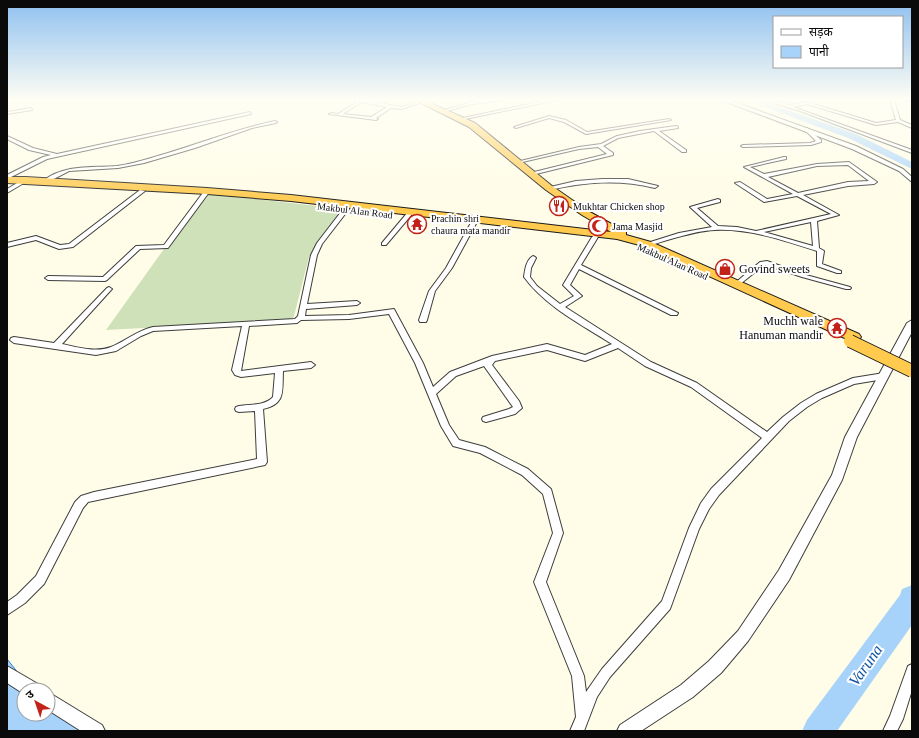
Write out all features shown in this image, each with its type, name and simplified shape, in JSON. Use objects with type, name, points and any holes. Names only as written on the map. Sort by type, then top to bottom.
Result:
[{"type":"highway","points":[[478,134],[548,194],[610,235]]},
{"type":"highway","points":[[485,134],[549,188],[585,213],[629,238]]},
{"type":"highway","name":"Makbul Alan Road","points":[[8,179],[24,182],[142,191],[205,193]]},
{"type":"highway","name":"Makbul Alan Road","points":[[24,182],[46,181],[205,193],[318,204],[619,240],[638,245],[852,339]]},
{"type":"highway","name":"Makbul Alan Road","points":[[318,204],[346,209],[408,214]]},
{"type":"highway","name":"Makbul Alan Road","points":[[474,222],[610,235],[629,238],[647,244],[852,339],[912,371]]},
{"type":"highway","points":[[852,339],[912,364]]},
{"type":"street","points":[[8,179],[44,158],[151,134]]},
{"type":"street","points":[[46,181],[68,170],[118,167],[142,162],[229,134]]},
{"type":"street","points":[[604,134],[612,141]]},
{"type":"street","points":[[518,162],[579,148],[600,146],[617,137],[629,134]]},
{"type":"street","points":[[662,134],[684,151]]},
{"type":"street","points":[[743,146],[811,144],[819,141],[812,134]]},
{"type":"street","points":[[820,134],[890,164],[902,171],[912,180]]},
{"type":"street","points":[[867,134],[912,152]]},
{"type":"street","points":[[7,137],[36,150],[57,155]]},
{"type":"street","points":[[532,174],[611,154],[600,146]]},
{"type":"street","points":[[755,233],[836,215],[746,167],[784,158]]},
{"type":"street","points":[[738,183],[766,201],[848,184],[874,182],[849,163],[817,165],[763,176]]},
{"type":"street","points":[[549,188],[597,180],[634,181],[655,186]]},
{"type":"street","points":[[7,191],[24,182]]},
{"type":"street","points":[[7,246],[36,238],[59,247],[71,246],[142,191]]},
{"type":"street","points":[[48,278],[105,279],[138,246],[166,247],[205,193]]},
{"type":"street","points":[[716,227],[694,207],[718,202]]},
{"type":"street","points":[[300,318],[314,255],[319,244],[346,209]]},
{"type":"street","points":[[384,244],[408,214]]},
{"type":"street","points":[[814,220],[816,249]]},
{"type":"street","points":[[423,320],[424,311],[432,291],[449,268],[474,222]]},
{"type":"street","points":[[647,244],[670,237],[716,227],[755,233],[816,249],[821,251],[819,265],[839,272]]},
{"type":"street","points":[[560,307],[579,296],[566,285],[595,237]]},
{"type":"street","points":[[533,258],[528,268],[527,277],[536,288],[560,307],[648,364],[694,385],[767,437]]},
{"type":"street","points":[[736,284],[762,264],[767,263],[804,276],[848,288]]},
{"type":"street","points":[[577,266],[674,313]]},
{"type":"street","points":[[56,346],[109,289]]},
{"type":"street","points":[[302,307],[357,303]]},
{"type":"street","points":[[14,340],[105,352],[122,346],[148,330],[294,322],[300,318],[349,317],[391,311],[419,363],[445,426],[456,443],[482,450],[525,472],[547,492],[558,533],[540,582],[578,676],[582,715]]},
{"type":"street","points":[[626,731],[687,691],[715,667],[743,636],[788,569],[838,476],[851,437],[912,323]]},
{"type":"street","points":[[246,324],[237,372],[241,374],[311,365]]},
{"type":"street","points":[[431,394],[453,374],[495,358],[547,347],[585,358],[618,345]]},
{"type":"street","points":[[486,419],[512,412],[518,408],[516,403],[488,365],[489,361]]},
{"type":"street","points":[[239,409],[270,405],[276,401],[279,369]]},
{"type":"street","points":[[577,731],[582,715],[592,693],[606,673],[666,605],[694,528],[704,506],[715,492],[786,419],[819,396],[853,381],[884,376]]},
{"type":"street","points":[[7,609],[21,599],[40,580],[79,505],[85,499],[262,462],[259,406]]},
{"type":"street","points":[[890,731],[896,719],[912,670]]},
{"type":"street","points":[[7,674],[20,682]]},
{"type":"street","points":[[56,705],[96,731]]},
{"type":"green space","points":[[204,193],[343,209],[309,257],[293,320],[106,330]]},
{"type":"water","points":[[7,659],[23,679],[23,682],[16,682],[16,722],[56,722],[56,701],[101,731],[7,731]]},
{"type":"waterway","name":"Varuna","points":[[848,134],[912,166]]},
{"type":"waterway","name":"Varuna","points":[[818,731],[911,603],[912,599]]},
{"type":"place","name":"Mukhtar Chicken shop","points":[[559,206]]},
{"type":"place","name":"Prachin shri chaura mata mandir","points":[[417,224]]},
{"type":"place","name":"Jama Masjid","points":[[598,226]]},
{"type":"place","name":"Govind sweets","points":[[725,269]]},
{"type":"place","name":"Muchh wale Hanuman mandir","points":[[837,328]]}]
